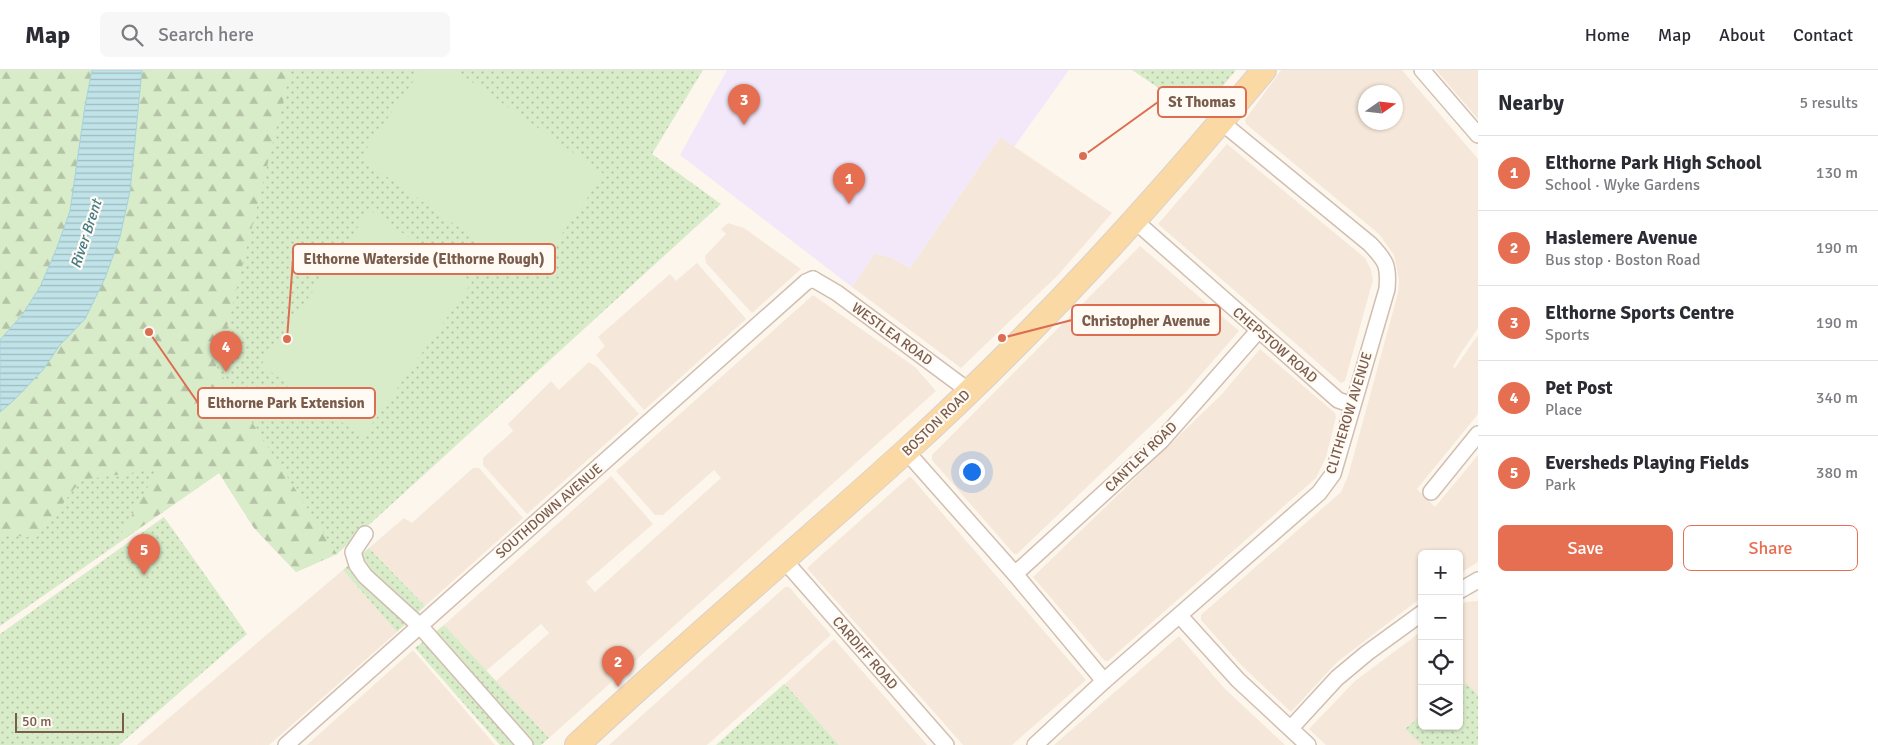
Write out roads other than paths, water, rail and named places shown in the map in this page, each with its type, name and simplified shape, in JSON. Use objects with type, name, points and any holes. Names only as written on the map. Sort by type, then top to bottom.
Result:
[{"type":"main road","name":"BOSTON ROAD","points":[[577,745],[657,671],[906,451],[970,391],[1041,321],[1170,182],[1264,70]]},
{"type":"street","points":[[1422,70],[1478,135]]},
{"type":"street","name":"CLITHEROW AVENUE","points":[[1035,745],[1104,681],[1319,493],[1333,474],[1387,290],[1388,274],[1384,259],[1370,244],[1220,121]]},
{"type":"street","name":"CHEPSTOW ROAD","points":[[1134,220],[1338,400],[1352,405]]},
{"type":"street","name":"WESTLEA ROAD","points":[[812,275],[970,391]]},
{"type":"street","name":"SOUTHDOWN AVENUE","points":[[286,745],[812,275]]},
{"type":"street","name":"CANTLEY ROAD","points":[[1015,574],[1160,441],[1258,330]]},
{"type":"street","points":[[1431,492],[1478,434]]},
{"type":"street","points":[[906,451],[1015,574],[1104,681]]},
{"type":"street","points":[[365,534],[353,552],[357,565],[365,576],[420,626],[525,745]]},
{"type":"street","name":"CARDIFF ROAD","points":[[784,560],[946,745]]},
{"type":"street","points":[[1463,589],[1478,580]]},
{"type":"street","points":[[1180,616],[1238,680],[1308,745]]},
{"type":"street","points":[[1291,728],[1337,678],[1367,653],[1418,616]]},
{"type":"water","name":"River Brent","points":[[92,70],[142,70],[130,191],[120,237],[105,278],[85,319],[60,345],[43,370],[0,412],[0,340],[22,315],[40,287],[70,211]]},
{"type":"place","name":"Elthorne Sports Centre","points":[[744,125]]},
{"type":"place","name":"St Thomas","points":[[1083,156]]},
{"type":"place","name":"Elthorne Park High School","points":[[849,204]]},
{"type":"place","name":"Elthorne Park Extension","points":[[149,332]]},
{"type":"place","name":"Christopher Avenue","points":[[1002,338]]},
{"type":"place","name":"Elthorne Waterside (Elthorne Rough)","points":[[287,339]]},
{"type":"place","name":"Pet Post","points":[[226,372]]},
{"type":"place","name":"Eversheds Playing Fields","points":[[144,575]]},
{"type":"place","name":"Haslemere Avenue","points":[[618,687]]}]
